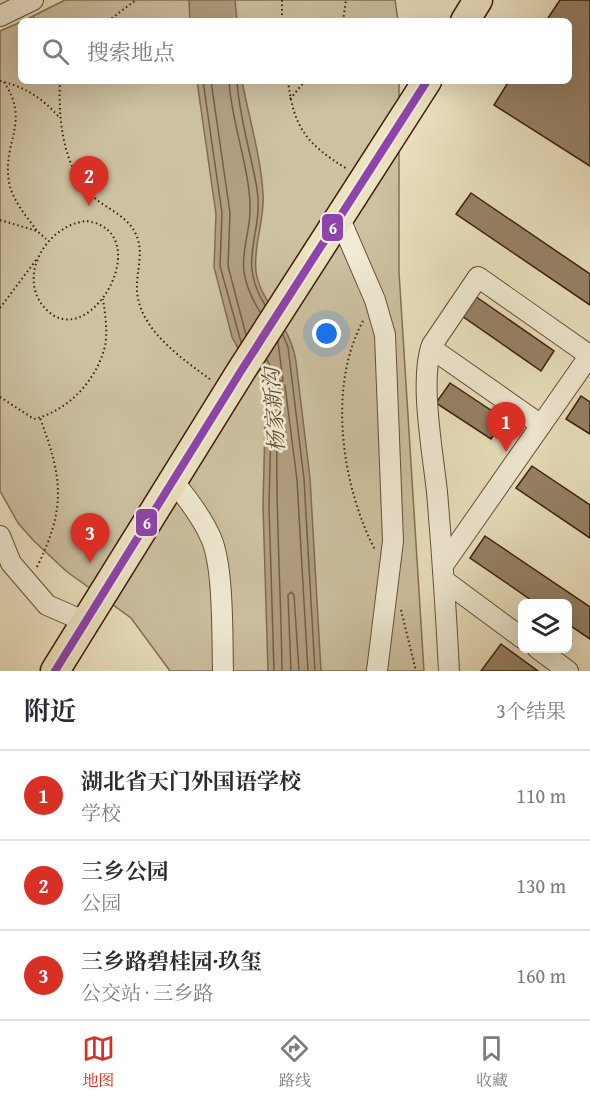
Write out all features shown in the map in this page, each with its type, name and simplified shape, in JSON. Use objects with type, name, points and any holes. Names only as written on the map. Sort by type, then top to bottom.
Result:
[{"type":"highway","points":[[467,18],[478,0]]},
{"type":"highway","points":[[55,671],[235,382],[425,84]]},
{"type":"street","points":[[0,16],[33,0]]},
{"type":"street","points":[[339,221],[375,300],[386,335],[393,541],[377,671]]},
{"type":"street","points":[[444,572],[590,355],[478,277],[427,357],[428,399],[444,572],[449,671]]},
{"type":"street","points":[[431,348],[541,425]]},
{"type":"street","points":[[173,481],[195,508],[212,540],[220,588],[223,671]]},
{"type":"street","points":[[0,536],[11,563],[47,605],[86,622]]},
{"type":"street","points":[[444,572],[518,635]]},
{"type":"street","points":[[544,653],[568,671]]},
{"type":"path","points":[[112,18],[136,0]]},
{"type":"path","points":[[282,0],[282,18]]},
{"type":"path","points":[[343,18],[346,0]]},
{"type":"path","points":[[0,81],[18,85],[33,93],[59,117]]},
{"type":"path","points":[[4,82],[14,96],[17,110],[7,167],[9,185],[19,205],[37,231],[47,240]]},
{"type":"path","points":[[60,84],[59,117],[64,142],[80,180],[95,199],[129,222],[139,241],[137,292],[145,316],[161,339],[235,382]]},
{"type":"path","points":[[288,84],[291,111],[305,136],[327,157],[365,181]]},
{"type":"path","points":[[290,99],[302,84]]},
{"type":"path","points":[[0,220],[37,231]]},
{"type":"path","points":[[0,308],[38,258],[47,240],[72,222],[99,223],[108,230],[118,252],[117,268],[112,284],[103,299],[92,311],[77,318],[53,316],[43,306],[36,292],[38,258]]},
{"type":"path","points":[[0,397],[34,419],[48,416],[65,406],[82,389],[97,368],[105,345],[103,299]]},
{"type":"path","points":[[375,300],[360,327],[346,370],[342,416],[349,475],[360,520],[389,578]]},
{"type":"path","points":[[28,584],[53,534],[59,506],[52,450],[40,418]]},
{"type":"path","points":[[399,605],[416,671]]},
{"type":"shaded area","points":[[65,0],[395,0],[398,18],[29,18]]},
{"type":"shaded area","points":[[18,23],[18,84],[399,84],[399,272],[424,671],[170,671],[131,618],[66,571],[18,523],[0,491],[0,31]]},
{"type":"water","points":[[189,0],[235,0],[237,18],[190,18]]},
{"type":"water","name":"杨家新沟","points":[[197,84],[243,84],[262,180],[263,204],[256,252],[258,282],[288,336],[296,362],[310,478],[321,671],[268,671],[263,506],[266,384],[261,374],[240,352],[232,337],[214,267],[216,214]]},
{"type":"building","points":[[560,0],[590,0],[590,166],[494,105],[507,84],[572,84],[572,18],[548,18]]},
{"type":"building","points":[[471,193],[590,274],[590,305],[456,214]]},
{"type":"building","points":[[475,296],[554,351],[541,371],[462,316]]},
{"type":"building","points":[[450,383],[504,419],[491,439],[436,403]]},
{"type":"building","points":[[581,396],[590,402],[590,434],[566,419]]},
{"type":"building","points":[[532,466],[590,505],[590,538],[516,488]]},
{"type":"building","points":[[485,536],[590,607],[590,639],[572,627],[572,599],[530,599],[470,558]]},
{"type":"building","points":[[501,644],[538,671],[481,671]]},
{"type":"transit line","name":"6","points":[[55,671],[241,371],[425,84]]},
{"type":"place","name":"三乡公园","points":[[89,206]]},
{"type":"place","name":"湖北省天门外国语学校","points":[[506,452]]},
{"type":"place","name":"三乡路碧桂园·玖玺","points":[[90,563]]}]
